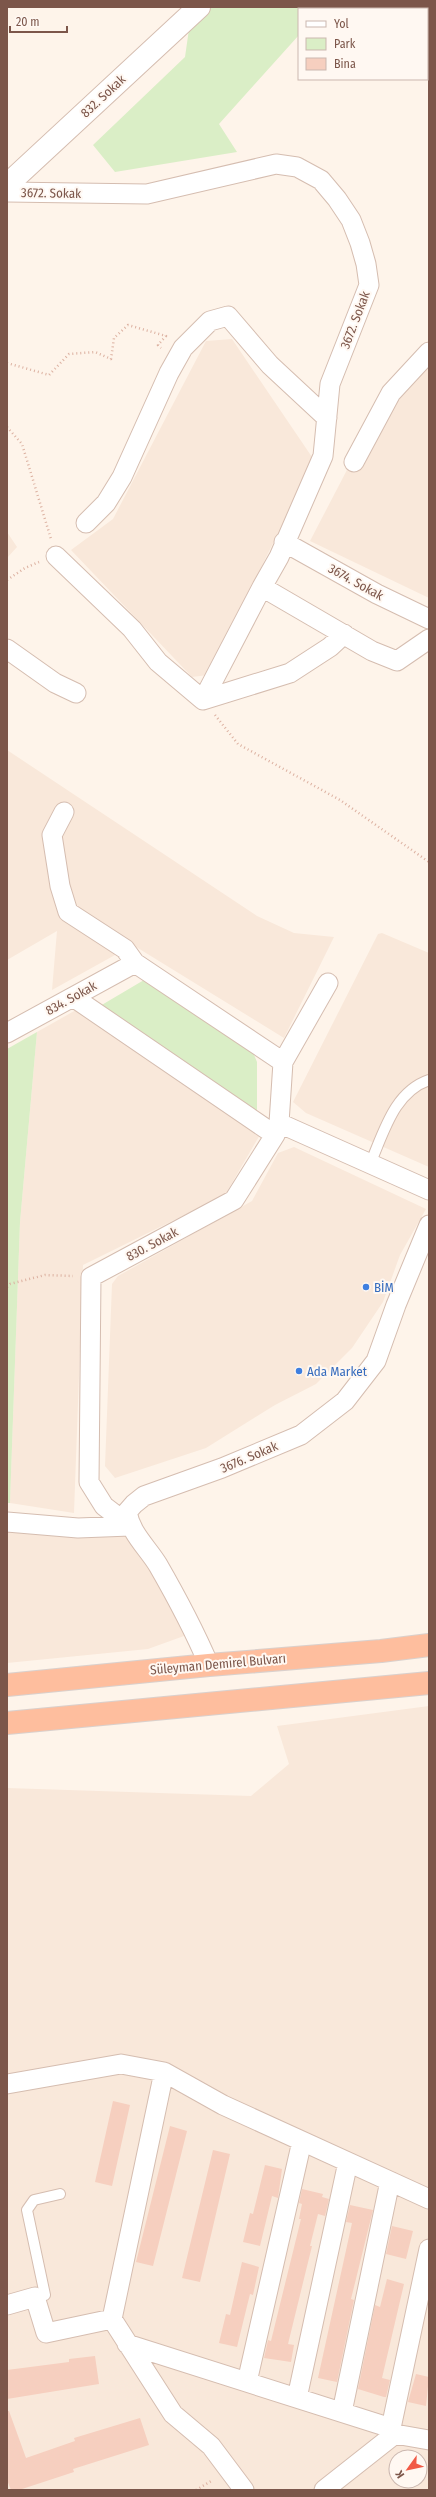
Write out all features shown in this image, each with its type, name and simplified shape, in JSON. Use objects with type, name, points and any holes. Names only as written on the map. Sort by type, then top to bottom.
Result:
[{"type":"highway","name":"Süleyman Demirel Bulvarı","points":[[7,1685],[209,1665],[381,1651],[429,1645]]},
{"type":"highway","points":[[7,1723],[429,1683]]},
{"type":"street","name":"832. Sokak","points":[[7,185],[190,10]]},
{"type":"street","name":"3672. Sokak","points":[[7,192],[147,194],[276,164],[297,167],[321,180],[350,220],[366,264],[369,285],[330,384],[323,456],[284,542],[279,557],[203,700]]},
{"type":"street","points":[[86,523],[106,503],[122,477],[173,364],[183,348],[210,321],[228,316],[275,370],[327,418]]},
{"type":"street","points":[[354,462],[391,393],[429,352]]},
{"type":"street","name":"3674. Sokak","points":[[284,542],[376,594],[429,619]]},
{"type":"street","points":[[56,556],[132,629],[158,662],[203,700],[290,673],[330,647],[344,634]]},
{"type":"street","points":[[262,587],[372,651],[397,661],[429,639]]},
{"type":"street","points":[[7,649],[56,683],[76,694]]},
{"type":"street","points":[[64,812],[52,835],[60,886],[68,912],[125,949],[135,963],[283,1062]]},
{"type":"street","name":"834. Sokak","points":[[7,1033],[135,963]]},
{"type":"street","name":"830. Sokak","points":[[91,1277],[234,1200],[277,1129],[283,1062],[328,983]]},
{"type":"street","points":[[73,997],[277,1129],[370,1164],[429,1190]]},
{"type":"street","name":"3676. Sokak","points":[[130,1526],[127,1512],[144,1496],[222,1468],[301,1435],[345,1400],[376,1361],[396,1305],[429,1225]]},
{"type":"street","points":[[91,1277],[89,1482],[104,1506],[130,1526],[157,1563],[195,1632],[209,1665]]},
{"type":"street","points":[[7,1522],[78,1528],[130,1526]]},
{"type":"street","points":[[7,2084],[121,2064],[164,2072],[223,2105],[429,2200]]},
{"type":"street","points":[[164,2072],[112,2319],[174,2414],[211,2446],[244,2490]]},
{"type":"street","points":[[247,2382],[302,2141]]},
{"type":"street","points":[[297,2398],[348,2162]]},
{"type":"street","points":[[342,2412],[390,2181]]},
{"type":"street","points":[[326,2490],[393,2431],[429,2249]]},
{"type":"street","points":[[7,2306],[34,2297],[46,2333],[112,2319]]},
{"type":"street","points":[[127,2344],[342,2412],[393,2431],[429,2440]]},
{"type":"lane","points":[[370,1164],[400,1100],[409,1089],[429,1080]]},
{"type":"lane","points":[[34,2297],[45,2295],[26,2210],[34,2200],[60,2194]]},
{"type":"path","points":[[7,363],[49,375],[69,354],[95,352],[111,359],[114,338],[128,325],[166,336],[158,345],[173,364]]},
{"type":"path","points":[[7,428],[22,444],[56,556],[25,568],[7,580]]},
{"type":"path","points":[[203,700],[238,744],[340,800],[429,862]]},
{"type":"path","points":[[7,1287],[10,1284],[45,1275],[91,1277]]},
{"type":"shaded area","points":[[232,339],[314,460],[208,675],[192,677],[71,550],[113,519],[206,341]]},
{"type":"shaded area","points":[[429,347],[429,598],[310,541],[387,393]]},
{"type":"shaded area","points":[[7,532],[17,547],[7,558]]},
{"type":"shaded area","points":[[7,750],[257,916],[294,933],[334,937],[284,1038],[133,945],[52,990],[57,931],[7,960]]},
{"type":"shaded area","points":[[382,933],[429,953],[429,1167],[306,1113],[293,1102],[378,934]]},
{"type":"shaded area","points":[[76,1010],[261,1133],[225,1195],[83,1265],[74,1513],[10,1503],[20,1222],[37,1032]]},
{"type":"shaded area","points":[[294,1147],[426,1209],[400,1255],[383,1302],[352,1348],[316,1384],[275,1405],[206,1448],[115,1478],[105,1466],[112,1284],[118,1276],[252,1201],[278,1153]]},
{"type":"shaded area","points":[[7,1522],[130,1526],[195,1632],[148,1649],[7,1663]]},
{"type":"shaded area","points":[[429,1706],[429,2490],[7,2490],[7,1788],[251,1796],[289,1764],[277,1726]]},
{"type":"green space","points":[[199,7],[374,7],[298,8],[298,36],[219,124],[237,152],[115,172],[93,145],[185,57],[191,15]]},
{"type":"green space","points":[[144,980],[252,1050],[257,1062],[257,1114],[100,1006]]},
{"type":"green space","points":[[37,1032],[20,1222],[10,1503],[7,1503],[7,1049]]},
{"type":"building","points":[[113,2101],[130,2105],[112,2186],[95,2182]]},
{"type":"building","points":[[170,2126],[187,2131],[153,2266],[136,2262]]},
{"type":"building","points":[[213,2150],[230,2154],[200,2282],[182,2278]]},
{"type":"building","points":[[265,2165],[282,2169],[278,2198],[272,2196],[260,2246],[243,2242],[250,2213],[253,2214]]},
{"type":"building","points":[[302,2189],[323,2194],[322,2197],[329,2199],[325,2216],[318,2214],[310,2246],[312,2246],[288,2344],[294,2345],[291,2362],[264,2358],[268,2340],[271,2341],[301,2219],[299,2219],[302,2204],[299,2203]]},
{"type":"building","points":[[350,2205],[373,2210],[351,2299],[354,2300],[337,2382],[318,2378],[352,2223],[346,2222]]},
{"type":"building","points":[[392,2226],[413,2231],[406,2259],[386,2254]]},
{"type":"building","points":[[242,2262],[259,2267],[253,2295],[250,2294],[237,2347],[219,2343],[226,2314],[230,2315]]},
{"type":"building","points":[[387,2279],[404,2284],[382,2378],[390,2380],[386,2397],[384,2397],[358,2389],[375,2305],[380,2307]]},
{"type":"building","points":[[95,2356],[99,2384],[7,2399],[7,2370],[69,2362],[69,2359]]},
{"type":"building","points":[[416,2374],[429,2377],[426,2406],[408,2402]]},
{"type":"building","points":[[7,2411],[9,2411],[26,2458],[75,2441],[74,2438],[140,2418],[149,2445],[73,2469],[74,2472],[19,2490],[11,2490],[7,2480]]},
{"type":"place","name":"BİM","points":[[366,1287]]},
{"type":"place","name":"Ada Market","points":[[299,1371]]}]
